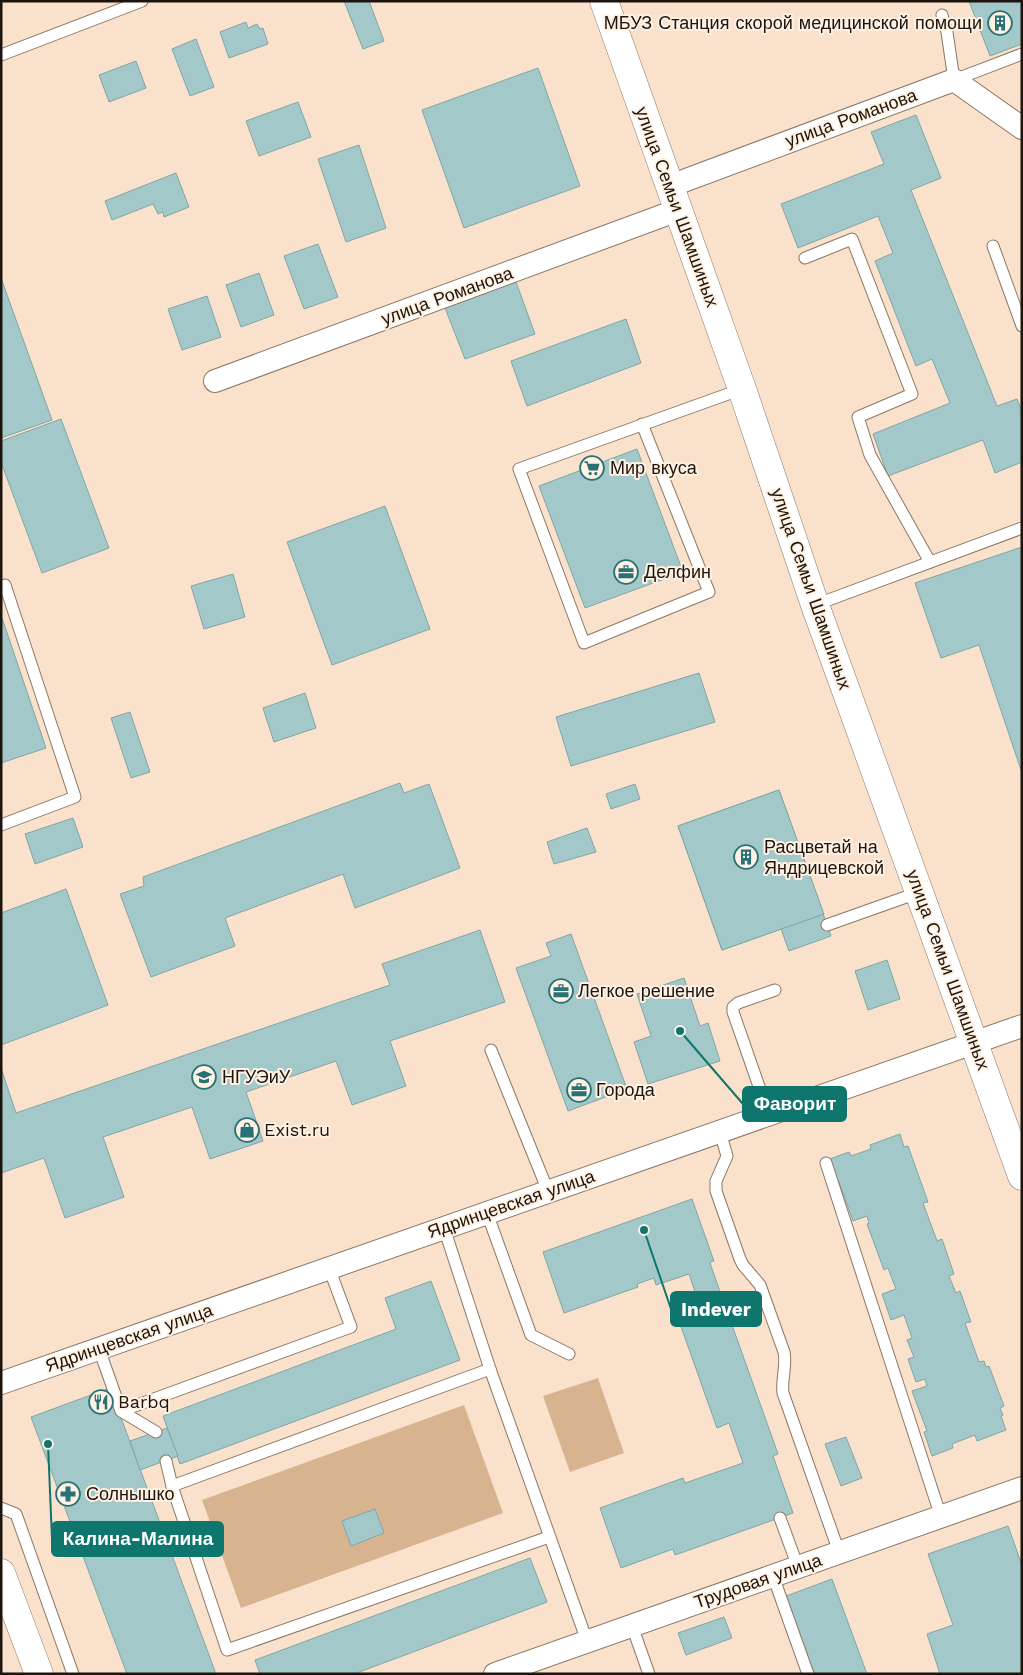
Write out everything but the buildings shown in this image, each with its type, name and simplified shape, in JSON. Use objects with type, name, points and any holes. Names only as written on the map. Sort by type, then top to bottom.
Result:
[{"type":"street","name":"улица Семьи Шамшиных","points":[[604,1],[742,389],[815,605],[1022,1176]]},
{"type":"street","name":"улица Романова","points":[[215,381],[674,198],[954,80]]},
{"type":"street","points":[[954,80],[1022,128]]},
{"type":"street","name":"Ядринцевская улица","points":[[1,1383],[1022,1026]]},
{"type":"street","name":"Трудовая улица","points":[[495,1674],[1022,1488]]},
{"type":"street","points":[[1,1573],[39,1674]]},
{"type":"lane","points":[[1,54],[142,1]]},
{"type":"lane","points":[[942,15],[947,32],[954,80],[1022,54]]},
{"type":"lane","points":[[805,258],[852,239],[912,394],[858,417],[870,455],[930,562]]},
{"type":"lane","points":[[993,246],[1022,326]]},
{"type":"lane","points":[[642,424],[709,592],[584,643],[519,469],[642,424],[742,389]]},
{"type":"lane","points":[[815,605],[1022,528]]},
{"type":"lane","points":[[1,586],[5,585],[75,798],[1,825]]},
{"type":"lane","points":[[827,925],[920,892]]},
{"type":"lane","points":[[769,1115],[733,1012],[733,1007],[738,1003],[775,990]]},
{"type":"lane","points":[[491,1050],[548,1191]]},
{"type":"lane","points":[[720,1132],[727,1156],[716,1181],[716,1191],[740,1259],[760,1285],[784,1352],[786,1361],[782,1385],[783,1393],[839,1552]]},
{"type":"lane","points":[[826,1163],[941,1517]]},
{"type":"lane","points":[[487,1213],[531,1335],[569,1354]]},
{"type":"lane","points":[[444,1228],[490,1368],[587,1641]]},
{"type":"lane","points":[[121,1411],[351,1327],[329,1268]]},
{"type":"lane","points":[[99,1349],[121,1411],[156,1432]]},
{"type":"lane","points":[[172,1486],[490,1368]]},
{"type":"lane","points":[[166,1461],[172,1486],[227,1650],[549,1537]]},
{"type":"lane","points":[[1,1508],[16,1514],[73,1674]]},
{"type":"lane","points":[[780,1518],[798,1567]]},
{"type":"lane","points":[[773,1576],[808,1674]]},
{"type":"lane","points":[[632,1626],[650,1674]]},
{"type":"shaded area","points":[[598,1378],[624,1453],[570,1472],[543,1396]]},
{"type":"shaded area","points":[[464,1405],[503,1513],[241,1608],[202,1500]]},
{"type":"place","name":"МБУЗ Станция скорой медицинской помощи","points":[[1000,23]]},
{"type":"place","name":"Мир вкуса","points":[[592,468]]},
{"type":"place","name":"Делфин","points":[[626,572]]},
{"type":"place","name":"Расцветай на Яндрицевской","points":[[746,857]]},
{"type":"place","name":"Легкое решение","points":[[561,991]]},
{"type":"place","name":"Фаворит","points":[[680,1031]]},
{"type":"place","name":"НГУЭиУ","points":[[204,1077]]},
{"type":"place","name":"Города","points":[[579,1090]]},
{"type":"place","name":"Exist.ru","points":[[247,1130]]},
{"type":"place","name":"Indever","points":[[644,1230]]},
{"type":"place","name":"Barbq","points":[[101,1402]]},
{"type":"place","name":"Калина-Малина","points":[[48,1444]]},
{"type":"place","name":"Солнышко","points":[[68,1494]]}]
